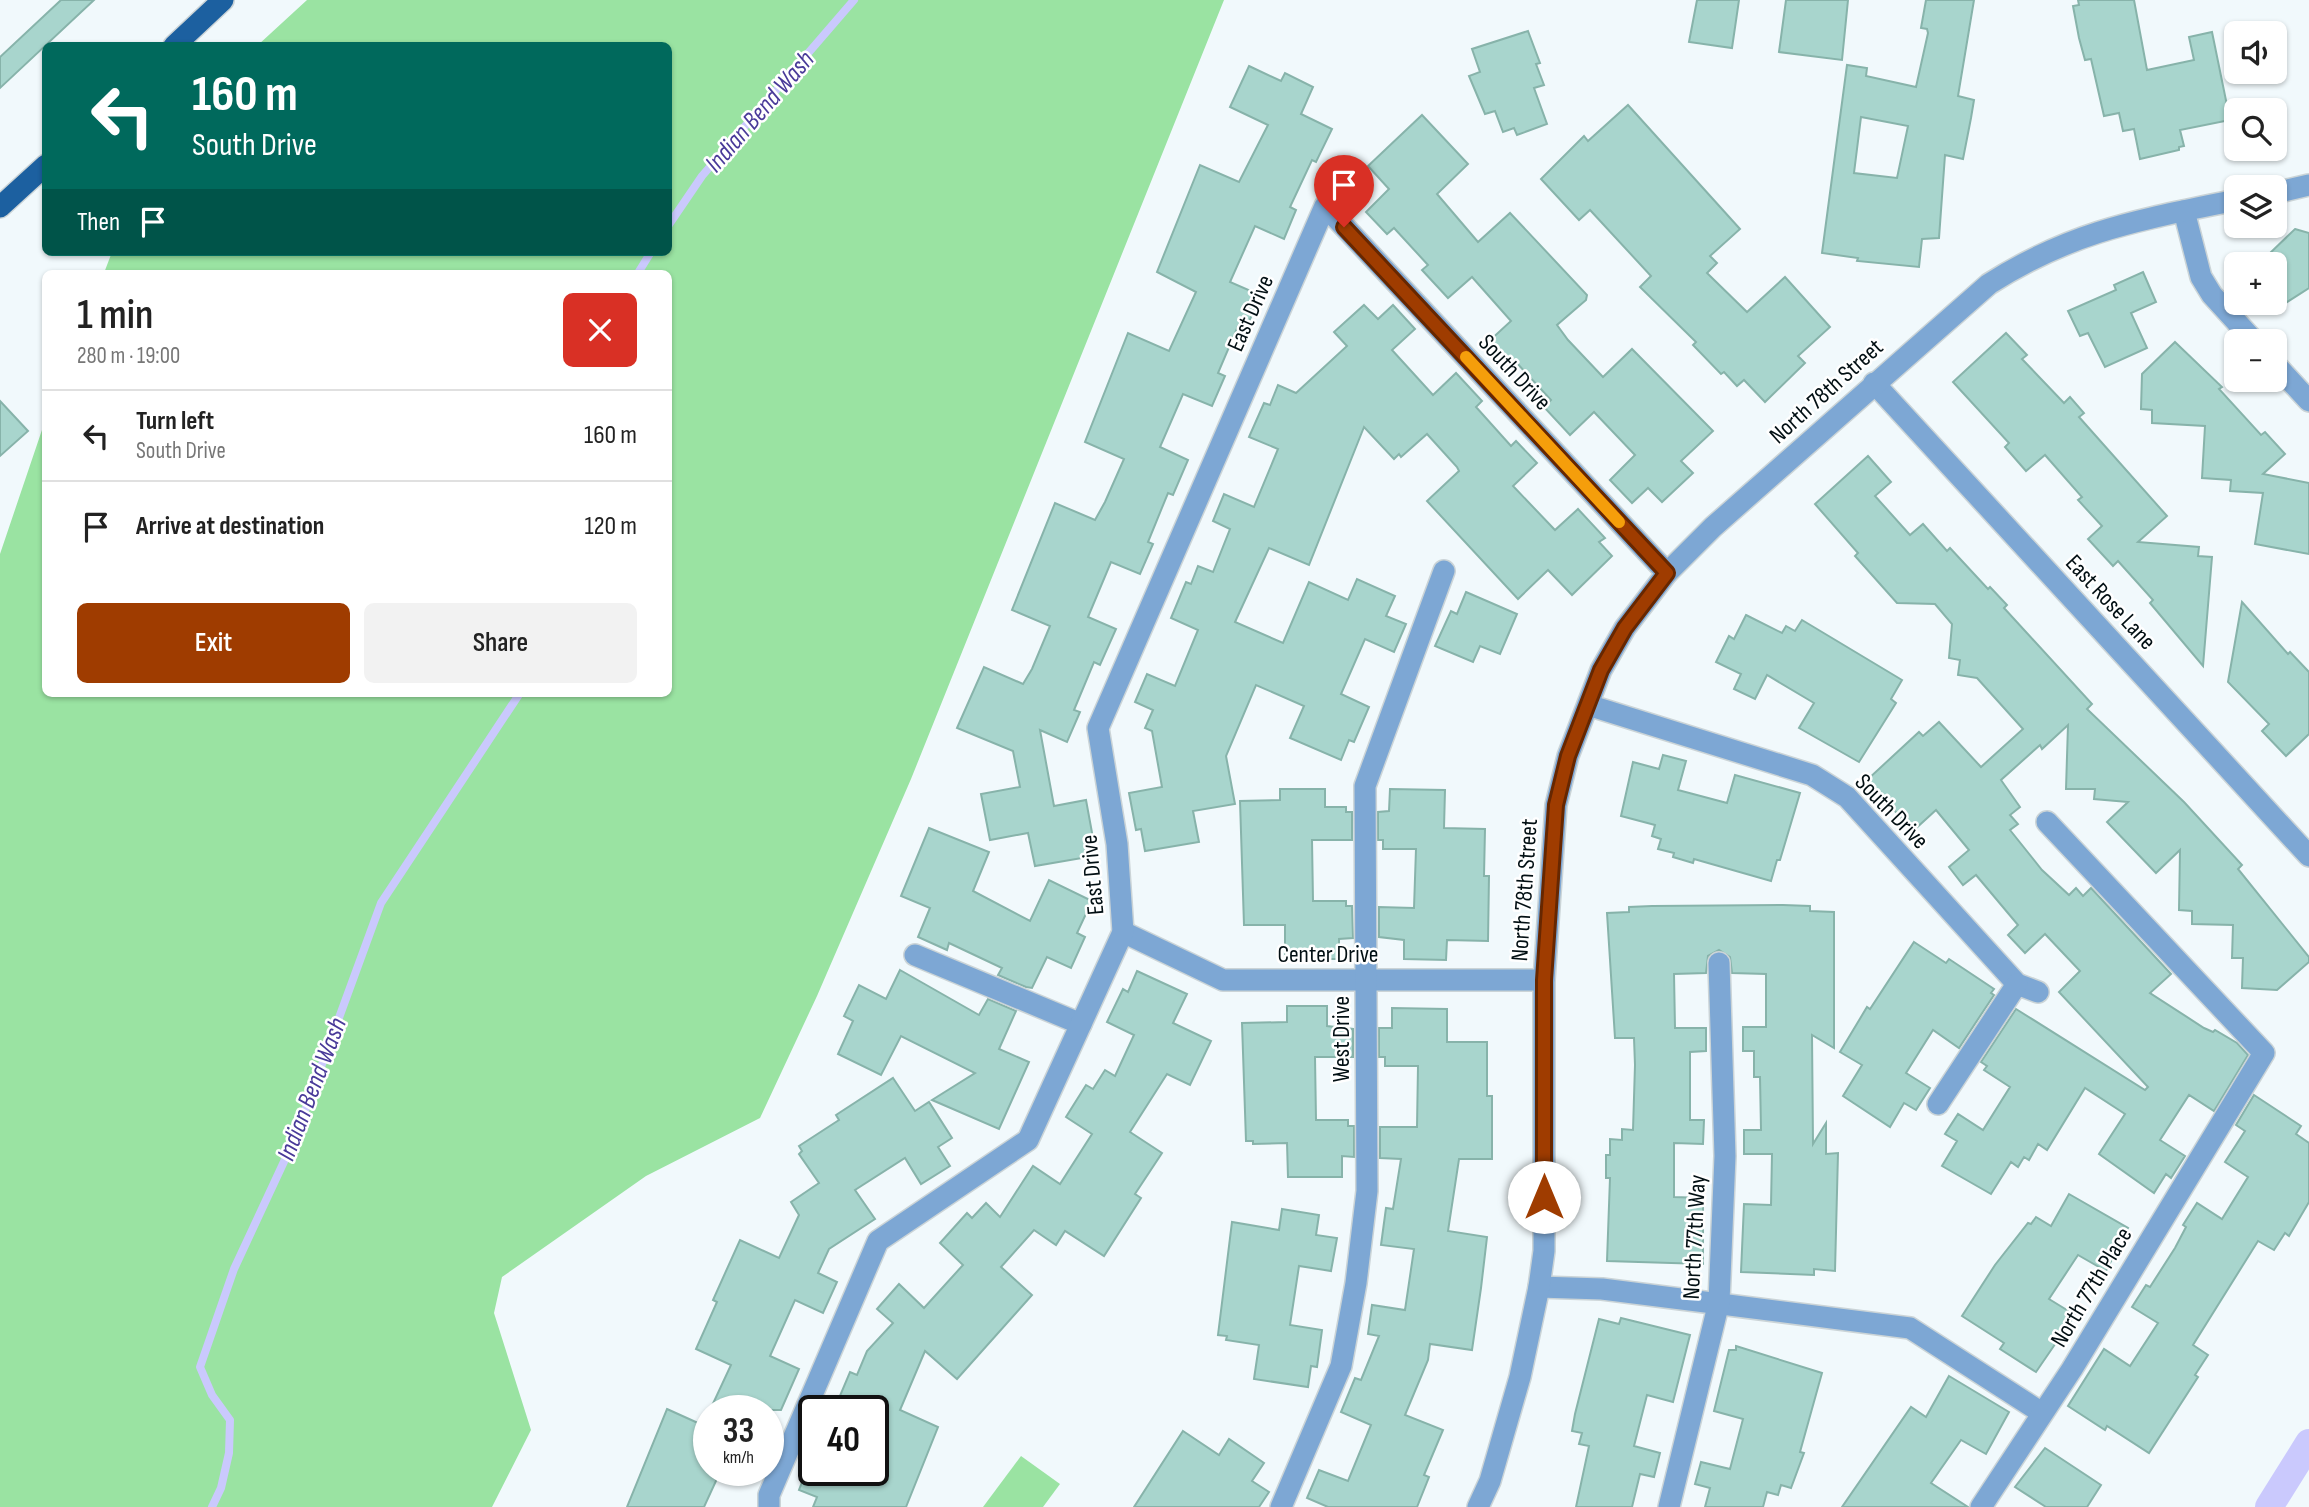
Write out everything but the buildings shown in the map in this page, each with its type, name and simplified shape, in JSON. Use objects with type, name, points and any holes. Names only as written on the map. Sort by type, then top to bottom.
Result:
[{"type":"main road","points":[[178,42],[223,0]]},
{"type":"main road","points":[[0,207],[42,169]]},
{"type":"street","points":[[2287,190],[2309,185]]},
{"type":"street","name":"North 78th Street","points":[[1478,1507],[1490,1481],[1520,1377],[1544,1251],[1544,980],[1556,805],[1568,756],[1601,670],[1625,628],[1667,573],[1713,527],[1989,284],[2031,257],[2092,232],[2224,203]]},
{"type":"street","name":"South Drive","points":[[1325,206],[1667,573]]},
{"type":"street","name":"East Drive","points":[[769,1507],[769,1495],[878,1241],[1028,1140],[1123,932],[1117,844],[1098,728],[1325,206]]},
{"type":"street","points":[[2184,211],[2202,277],[2212,295],[2243,329]]},
{"type":"street","points":[[2287,377],[2309,401]]},
{"type":"street","name":"East Rose Lane","points":[[1874,383],[2309,856]]},
{"type":"street","name":"West Drive","points":[[1281,1507],[1341,1366],[1356,1283],[1367,1191],[1365,786],[1444,571]]},
{"type":"street","name":"South Drive","points":[[1588,705],[1812,775],[1847,797],[2017,984],[2038,992]]},
{"type":"street","name":"North 77th Place","points":[[1981,1507],[2264,1053],[2047,822]]},
{"type":"street","name":"Center Drive","points":[[1123,932],[1223,980],[1544,980]]},
{"type":"street","points":[[915,955],[1081,1024]]},
{"type":"street","name":"North 77th Way","points":[[1669,1507],[1719,1302],[1725,1156],[1719,963]]},
{"type":"street","points":[[1938,1104],[2017,984]]},
{"type":"street","points":[[1539,1287],[1602,1289],[1910,1328],[2042,1413]]},
{"type":"green space","points":[[307,0],[1224,0],[911,779],[817,996],[760,1118],[646,1176],[502,1277],[494,1313],[531,1430],[492,1507],[0,1507],[0,554],[42,430],[42,697],[672,697],[672,270],[105,270],[110,256],[672,256],[672,42],[261,42]]},
{"type":"green space","points":[[1021,1456],[1060,1484],[1043,1507],[983,1507]]},
{"type":"waterway","name":"Indian Bend Wash","points":[[672,220],[702,176],[854,0]]},
{"type":"waterway","name":"Indian Bend Wash","points":[[640,270],[649,256]]},
{"type":"waterway","name":"Indian Bend Wash","points":[[212,1507],[221,1488],[229,1453],[230,1420],[212,1395],[200,1367],[234,1269],[295,1138],[381,903],[517,697]]},
{"type":"waterway","points":[[2269,1507],[2309,1443]]},
{"type":"slow traffic","points":[[1466,357],[1619,522]]},
{"type":"route","points":[[1344,227],[1667,573],[1625,628],[1601,670],[1568,756],[1556,805],[1544,980],[1544,1197]]}]
